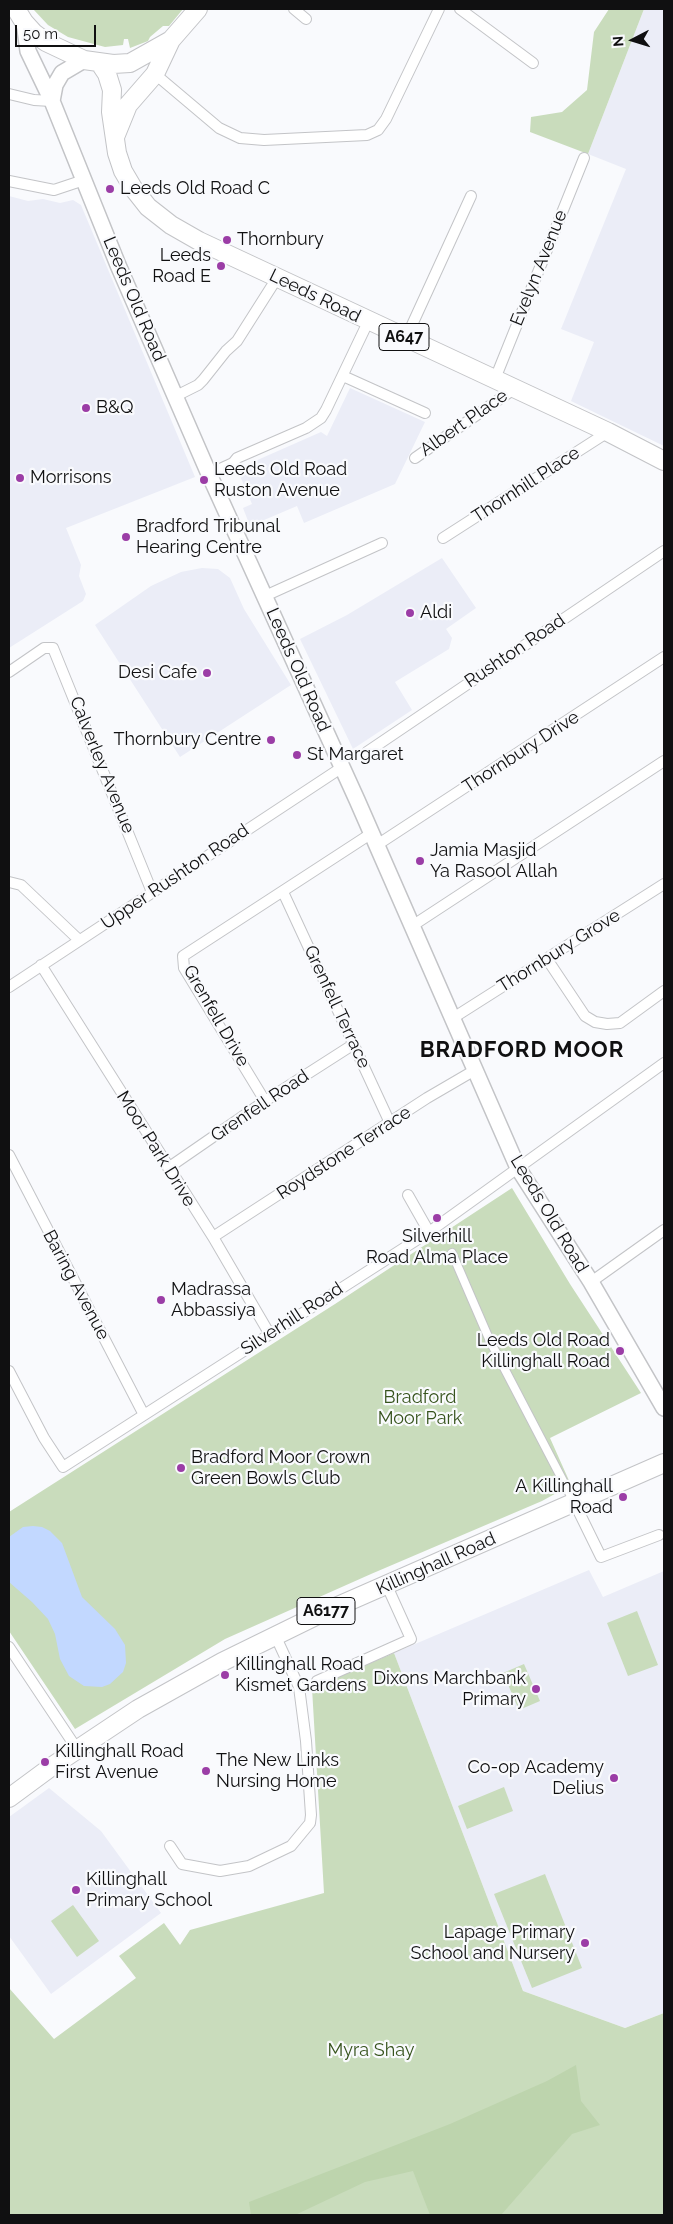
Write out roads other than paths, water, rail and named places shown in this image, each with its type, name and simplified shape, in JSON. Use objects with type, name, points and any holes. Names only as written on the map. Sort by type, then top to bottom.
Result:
[{"type":"highway","points":[[115,139],[128,105],[155,74],[171,40],[198,9]]},
{"type":"highway","points":[[20,15],[46,42],[91,61],[130,63],[171,40]]},
{"type":"highway","name":"Leeds Road","points":[[91,61],[107,74],[112,90],[110,112],[117,153],[123,171],[132,188],[162,218],[199,242],[608,432],[664,461]]},
{"type":"highway","name":"Killinghall Road","points":[[9,1798],[77,1749],[138,1709],[274,1635],[664,1463]]},
{"type":"main road","points":[[20,15],[28,51],[52,101]]},
{"type":"main road","points":[[52,101],[55,85],[62,72],[91,61]]},
{"type":"main road","name":"Leeds Old Road","points":[[52,101],[118,265],[286,640],[518,1168],[591,1282],[664,1408]]},
{"type":"street","points":[[294,9],[306,19]]},
{"type":"street","points":[[155,74],[218,128],[240,138],[264,140],[367,136],[378,130],[386,119],[439,9]]},
{"type":"street","points":[[460,9],[534,63]]},
{"type":"street","points":[[9,94],[34,100],[52,101]]},
{"type":"street","name":"Evelyn Avenue","points":[[495,379],[584,158]]},
{"type":"street","points":[[9,181],[54,190],[84,180]]},
{"type":"street","points":[[406,338],[471,196]]},
{"type":"street","points":[[176,396],[204,380],[226,351],[237,341],[277,278]]},
{"type":"street","points":[[210,474],[233,463],[237,458],[314,424],[326,410],[368,322]]},
{"type":"street","points":[[342,376],[425,413]]},
{"type":"street","name":"Albert Place","points":[[415,458],[514,389]]},
{"type":"street","name":"Thornhill Place","points":[[443,538],[608,432]]},
{"type":"street","points":[[265,596],[382,543]]},
{"type":"street","name":"Rushton Road","points":[[367,752],[664,551]]},
{"type":"street","name":"Calverley Avenue","points":[[9,672],[44,648],[53,648],[60,660],[152,892]]},
{"type":"street","name":"Thornbury Drive","points":[[283,892],[374,839],[664,657]]},
{"type":"street","points":[[412,926],[664,761]]},
{"type":"street","name":"Upper Rushton Road","points":[[9,987],[341,768]]},
{"type":"street","points":[[9,882],[20,885],[79,940]]},
{"type":"street","name":"Thornbury Grove","points":[[453,1018],[664,884]]},
{"type":"street","name":"Grenfell Terrace","points":[[283,892],[390,1124]]},
{"type":"street","name":"Grenfell Drive","points":[[265,1101],[184,968],[183,956],[283,892]]},
{"type":"street","points":[[547,959],[585,1016],[595,1022],[607,1024],[620,1023],[664,991]]},
{"type":"street","name":"Moor Park Drive","points":[[41,965],[213,1237],[269,1333]]},
{"type":"street","name":"Grenfell Road","points":[[168,1168],[265,1101],[354,1044]]},
{"type":"street","name":"Silverhill Road","points":[[9,1371],[44,1438],[63,1467],[429,1232],[664,1063]]},
{"type":"street","name":"Roydstone Terrace","points":[[213,1237],[390,1124],[427,1098],[475,1070]]},
{"type":"street","name":"Baring Avenue","points":[[9,1155],[144,1415]]},
{"type":"street","points":[[408,1195],[429,1232]]},
{"type":"street","points":[[591,1282],[664,1230]]},
{"type":"street","points":[[452,1253],[490,1341],[602,1558],[659,1535]]},
{"type":"street","points":[[317,1681],[411,1639],[387,1586]]},
{"type":"street","points":[[170,1846],[182,1864],[220,1871],[249,1866],[291,1846],[310,1823],[306,1741],[299,1687],[274,1635]]},
{"type":"street","points":[[9,1647],[77,1749]]},
{"type":"water","points":[[23,1527],[42,1527],[50,1531],[62,1543],[82,1597],[115,1629],[125,1645],[126,1663],[123,1672],[110,1684],[102,1687],[84,1686],[69,1676],[60,1659],[55,1634],[48,1619],[9,1582],[9,1537]]},
{"type":"place","name":"Leeds Old Road C","points":[[110,189]]},
{"type":"place","name":"Thornbury","points":[[227,240]]},
{"type":"place","name":"Leeds Road E","points":[[221,266]]},
{"type":"place","name":"B&Q","points":[[86,408]]},
{"type":"place","name":"Morrisons","points":[[20,478]]},
{"type":"place","name":"Leeds Old Road Ruston Avenue","points":[[204,480]]},
{"type":"place","name":"Bradford Tribunal Hearing Centre","points":[[126,537]]},
{"type":"place","name":"Aldi","points":[[410,613]]},
{"type":"place","name":"Desi Cafe","points":[[207,673]]},
{"type":"place","name":"Thornbury Centre","points":[[271,740]]},
{"type":"place","name":"St Margaret","points":[[297,755]]},
{"type":"place","name":"Jamia Masjid Ya Rasool Allah","points":[[420,861]]},
{"type":"place","name":"Silverhill Road Alma Place","points":[[437,1218]]},
{"type":"place","name":"Madrassa Abbassiya","points":[[161,1300]]},
{"type":"place","name":"Leeds Old Road Killinghall Road","points":[[620,1351]]},
{"type":"place","name":"Bradford Moor Crown Green Bowls Club","points":[[181,1468]]},
{"type":"place","name":"A Killinghall Road","points":[[623,1497]]},
{"type":"place","name":"Killinghall Road Kismet Gardens","points":[[225,1675]]},
{"type":"place","name":"Dixons Marchbank Primary","points":[[536,1689]]},
{"type":"place","name":"Killinghall Road First Avenue","points":[[45,1762]]},
{"type":"place","name":"The New Links Nursing Home","points":[[206,1771]]},
{"type":"place","name":"Co-op Academy Delius","points":[[614,1778]]},
{"type":"place","name":"Killinghall Primary School","points":[[76,1890]]},
{"type":"place","name":"Lapage Primary School and Nursery","points":[[585,1943]]},
{"type":"district","name":"BRADFORD MOOR","points":[[522,1050]]},
{"type":"park label","name":"Bradford Moor Park","points":[[420,1408]]},
{"type":"park label","name":"Myra Shay","points":[[371,2051]]}]
